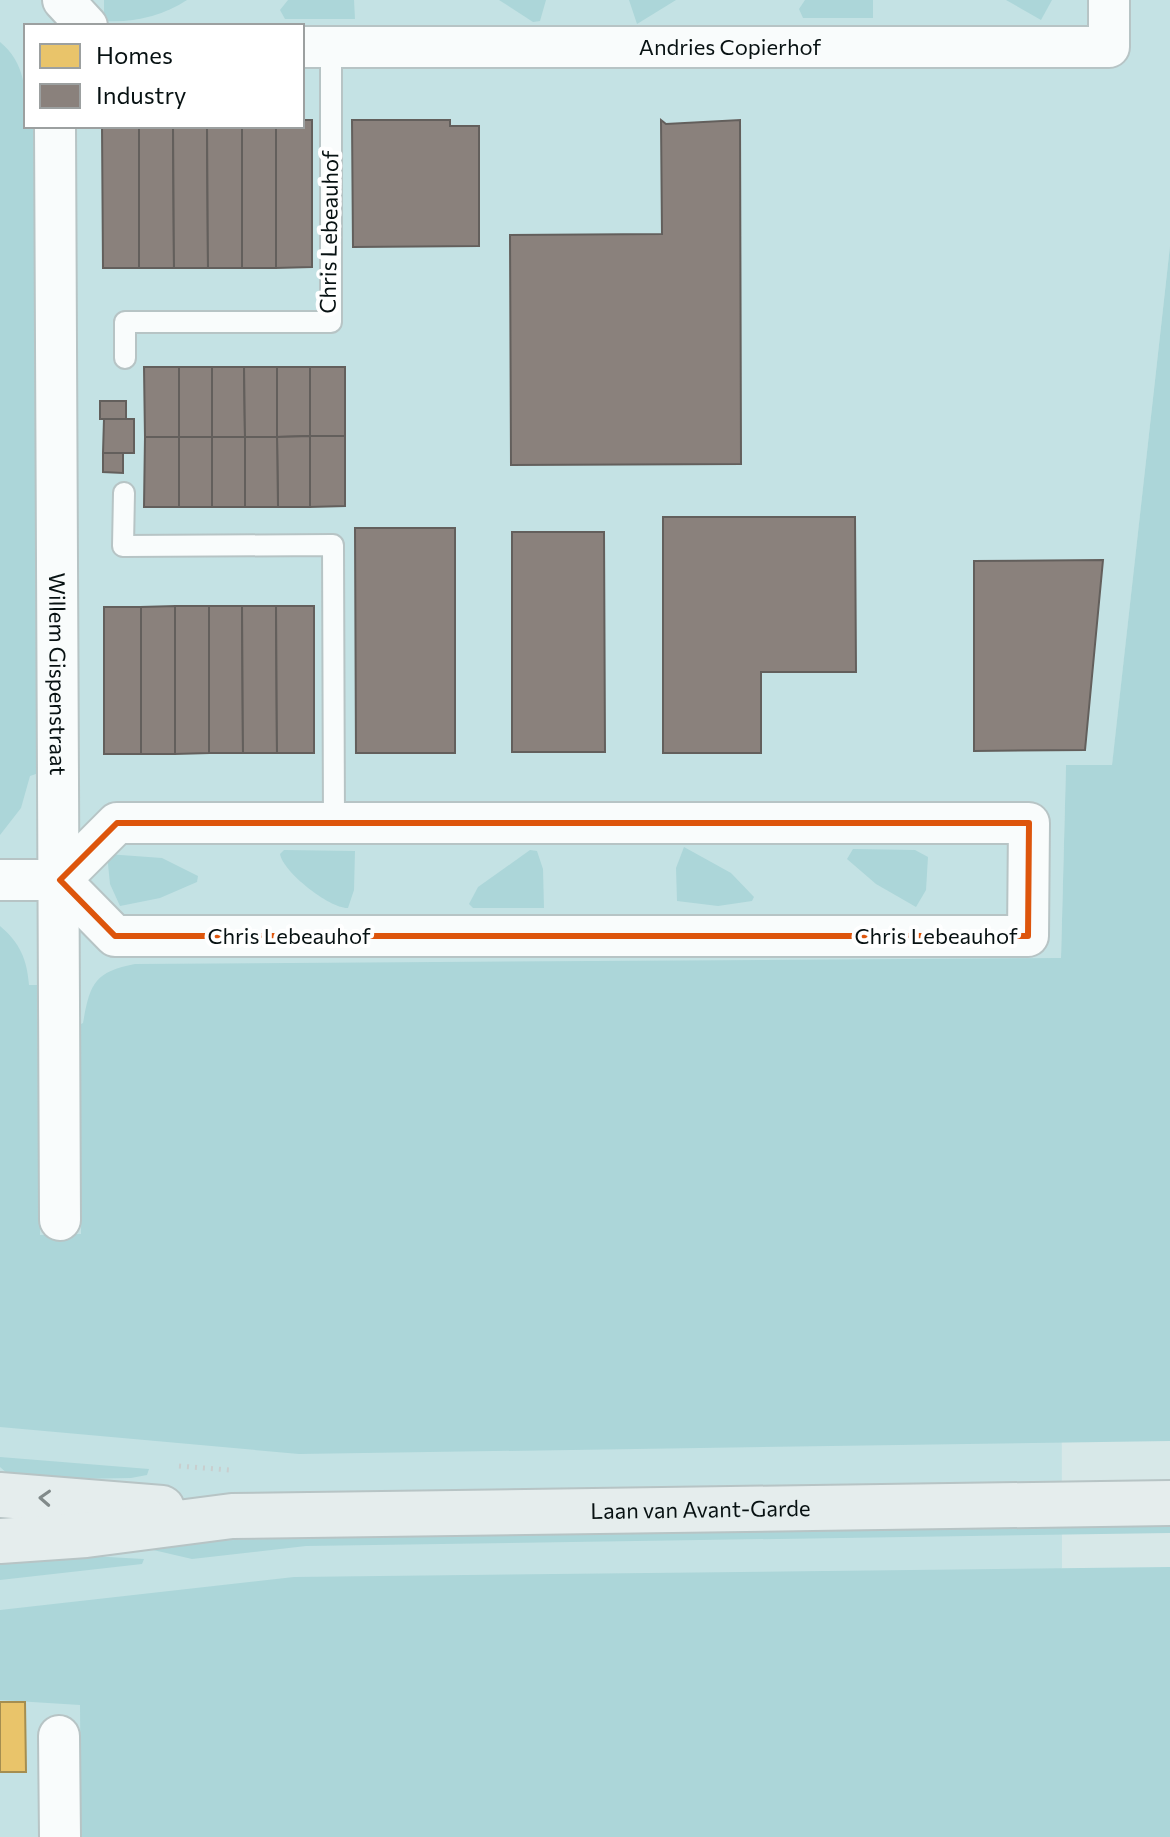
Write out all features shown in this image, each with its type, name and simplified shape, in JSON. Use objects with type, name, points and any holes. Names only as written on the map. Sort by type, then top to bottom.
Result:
[{"type":"main road","name":"Laan van Avant-Garde","points":[[0,1495],[232,1516],[1170,1503]]},
{"type":"main road","name":"Laan van Avant-Garde","points":[[0,1541],[86,1535],[232,1516]]},
{"type":"street","points":[[55,0],[55,24]]},
{"type":"street","points":[[63,0],[85,24]]},
{"type":"street","name":"Andries Copierhof","points":[[317,47],[1109,47],[1109,0]]},
{"type":"street","name":"Willem Gispenstraat","points":[[55,128],[60,1220]]},
{"type":"street","name":"Chris Lebeauhof","points":[[117,823],[1029,823],[1028,936],[115,936],[60,880],[117,823]]},
{"type":"street","points":[[0,880],[60,880]]},
{"type":"street","points":[[59,1736],[60,1837]]},
{"type":"lane","name":"Chris Lebeauhof","points":[[125,358],[125,322],[331,322],[317,47]]},
{"type":"lane","points":[[124,493],[123,546],[333,545],[334,823]]},
{"type":"highlighted area","points":[[117,823],[1029,823],[1028,936],[115,936],[60,880]]},
{"type":"shaded area","points":[[0,0],[1170,0],[1170,246],[1112,766],[1066,765],[1061,958],[1062,1568],[584,1837],[0,1837]]},
{"type":"shaded area","points":[[104,0],[187,0],[158,14],[104,21]]},
{"type":"shaded area","points":[[288,0],[354,0],[355,19],[285,19],[280,10]]},
{"type":"shaded area","points":[[499,0],[546,0],[540,21],[533,22]]},
{"type":"shaded area","points":[[629,0],[676,0],[637,24]]},
{"type":"shaded area","points":[[805,0],[873,0],[873,18],[803,18],[799,9]]},
{"type":"shaded area","points":[[1006,0],[1052,0],[1041,20]]},
{"type":"shaded area","points":[[0,42],[20,70],[24,86],[24,128],[38,128],[42,772],[30,776],[21,808],[0,835]]},
{"type":"shaded area","points":[[1170,246],[1170,1441],[299,1454],[0,1427],[0,926],[21,952],[29,985],[41,985],[40,1235],[81,1234],[79,1025],[83,1023],[88,998],[96,982],[121,967],[135,964],[1061,958],[1066,765],[1112,765]]},
{"type":"shaded area","points":[[684,847],[731,873],[754,897],[752,901],[718,906],[677,901],[676,868]]},
{"type":"shaded area","points":[[853,849],[915,850],[928,857],[926,890],[916,907],[876,884],[847,859]]},
{"type":"shaded area","points":[[284,850],[355,851],[354,890],[348,908],[330,903],[298,879],[283,862],[280,854]]},
{"type":"shaded area","points":[[530,850],[537,851],[543,869],[544,908],[473,908],[469,904],[478,887]]},
{"type":"shaded area","points":[[107,854],[162,858],[198,876],[197,882],[160,898],[120,906],[110,884]]},
{"type":"shaded area","points":[[0,1457],[149,1469],[147,1475],[131,1478],[15,1480],[0,1467]]},
{"type":"shaded area","points":[[1170,1526],[1170,1533],[306,1546],[192,1559],[149,1549],[148,1543],[325,1537]]},
{"type":"shaded area","points":[[53,1554],[144,1559],[142,1564],[0,1580],[0,1558]]},
{"type":"shaded area","points":[[1170,1567],[1170,1837],[81,1837],[80,1705],[0,1700],[0,1610],[294,1577]]},
{"type":"building: Homes","points":[[0,1702],[25,1702],[26,1772],[0,1772]]},
{"type":"building: Industry","points":[[304,120],[312,120],[312,267],[276,268],[276,128],[304,128]]},
{"type":"building: Industry","points":[[352,120],[450,120],[450,126],[479,126],[479,246],[353,247]]},
{"type":"building: Industry","points":[[661,120],[666,124],[740,120],[741,464],[511,465],[510,235],[662,234]]},
{"type":"building: Industry","points":[[102,128],[139,128],[139,268],[103,268]]},
{"type":"building: Industry","points":[[139,128],[173,128],[174,268],[139,268]]},
{"type":"building: Industry","points":[[173,128],[207,128],[208,268],[174,268]]},
{"type":"building: Industry","points":[[207,128],[242,128],[242,268],[208,268]]},
{"type":"building: Industry","points":[[242,128],[276,128],[276,268],[242,268]]},
{"type":"building: Industry","points":[[144,367],[179,367],[179,437],[145,437]]},
{"type":"building: Industry","points":[[179,367],[212,367],[212,437],[179,437]]},
{"type":"building: Industry","points":[[212,367],[244,367],[245,437],[212,437]]},
{"type":"building: Industry","points":[[244,367],[277,367],[277,437],[245,437]]},
{"type":"building: Industry","points":[[277,367],[310,367],[310,436],[277,437]]},
{"type":"building: Industry","points":[[310,367],[345,367],[345,436],[310,436]]},
{"type":"building: Industry","points":[[100,401],[126,401],[126,419],[100,419]]},
{"type":"building: Industry","points":[[104,419],[134,419],[134,453],[103,453]]},
{"type":"building: Industry","points":[[310,436],[345,436],[345,506],[310,507]]},
{"type":"building: Industry","points":[[310,436],[310,507],[278,507],[277,437]]},
{"type":"building: Industry","points":[[145,437],[179,437],[179,507],[144,507]]},
{"type":"building: Industry","points":[[179,437],[212,437],[212,507],[179,507]]},
{"type":"building: Industry","points":[[212,437],[245,437],[245,507],[212,507]]},
{"type":"building: Industry","points":[[245,437],[277,437],[278,507],[245,507]]},
{"type":"building: Industry","points":[[103,453],[123,453],[123,473],[103,472]]},
{"type":"building: Industry","points":[[663,517],[855,517],[856,672],[761,672],[761,753],[663,753]]},
{"type":"building: Industry","points":[[355,528],[455,528],[455,753],[356,753]]},
{"type":"building: Industry","points":[[512,532],[604,532],[605,752],[512,752]]},
{"type":"building: Industry","points":[[1103,560],[1085,750],[974,751],[974,561]]},
{"type":"building: Industry","points":[[175,606],[175,754],[141,754],[141,607]]},
{"type":"building: Industry","points":[[175,606],[209,606],[209,753],[175,754]]},
{"type":"building: Industry","points":[[209,606],[242,606],[243,753],[209,753]]},
{"type":"building: Industry","points":[[242,606],[276,606],[277,753],[243,753]]},
{"type":"building: Industry","points":[[276,606],[314,606],[314,753],[277,753]]},
{"type":"building: Industry","points":[[104,607],[141,607],[141,754],[104,754]]}]
